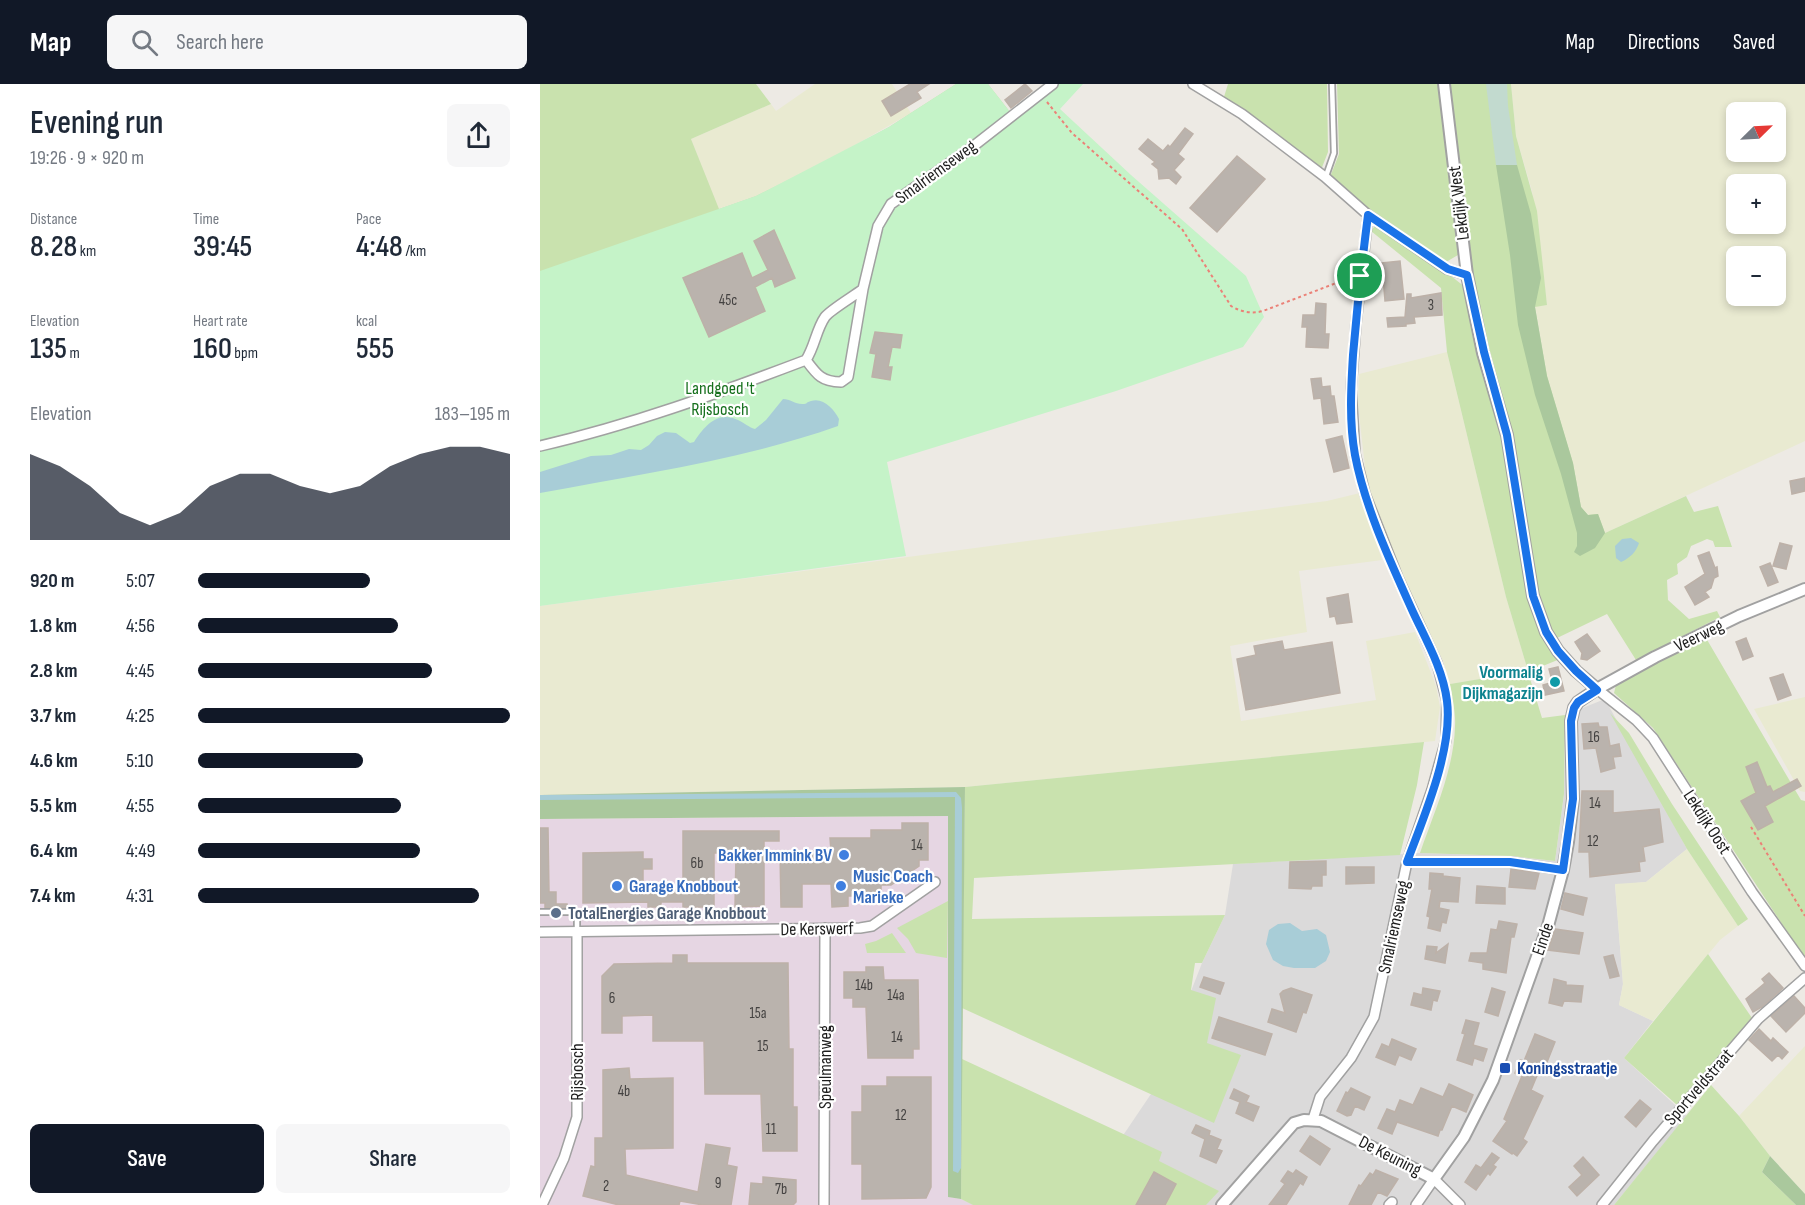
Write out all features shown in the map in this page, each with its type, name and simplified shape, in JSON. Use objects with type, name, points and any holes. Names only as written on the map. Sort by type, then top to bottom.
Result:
[{"type":"street","name":"Smalriemseweg","points":[[806,360],[827,382],[841,382],[848,377],[863,289],[878,226],[891,204],[971,148],[1053,84]]},
{"type":"street","points":[[1193,84],[1242,114],[1325,177],[1368,215],[1448,269],[1467,275]]},
{"type":"street","name":"Lekdijk West","points":[[1444,84],[1467,275],[1484,352],[1507,435],[1536,604],[1546,632],[1558,651],[1597,690]]},
{"type":"street","name":"Smalriemseweg","points":[[1313,1119],[1320,1097],[1351,1058],[1374,1017],[1407,862],[1432,790],[1446,740],[1447,701],[1437,663],[1398,578],[1365,494],[1355,454],[1351,389],[1360,276],[1368,215]]},
{"type":"street","points":[[540,446],[734,388],[806,360],[813,350],[818,330],[826,315],[863,289]]},
{"type":"street","points":[[840,306],[853,313],[858,319]]},
{"type":"street","name":"Veerweg","points":[[1597,690],[1655,657],[1704,633],[1805,590]]},
{"type":"street","name":"Einde","points":[[1434,1179],[1464,1137],[1493,1080],[1548,926],[1563,870],[1573,799],[1571,721],[1578,702],[1597,690]]},
{"type":"street","name":"Lekdijk Oost","points":[[1597,690],[1636,720],[1653,738],[1752,892],[1805,966]]},
{"type":"street","points":[[1407,862],[1510,862],[1563,870]]},
{"type":"street","name":"De Kerswerf","points":[[540,932],[860,928],[872,926],[935,882]]},
{"type":"street","name":"Speulmanweg","points":[[824,1205],[825,928]]},
{"type":"street","name":"Rijsbosch","points":[[542,1205],[564,1158],[578,1117],[577,933]]},
{"type":"street","name":"Sportveldstraat","points":[[1602,1205],[1653,1141],[1758,1019],[1805,978]]},
{"type":"street","points":[[1222,1205],[1294,1123],[1299,1120],[1313,1119]]},
{"type":"street","name":"De Keuning","points":[[1313,1119],[1434,1179],[1460,1205]]},
{"type":"street","points":[[1416,1205],[1434,1179]]},
{"type":"lane","points":[[1325,177],[1334,153],[1332,84]]},
{"type":"lane","points":[[540,912],[577,912],[577,933]]},
{"type":"path","points":[[1041,95],[1072,133],[1182,229],[1231,306],[1240,311],[1256,313],[1351,277],[1360,276]]},
{"type":"path","points":[[1751,827],[1805,916]]},
{"type":"shaded area","points":[[1605,699],[1687,849],[1646,882],[1615,885],[1623,984],[1619,1005],[1653,1021],[1624,1058],[1687,1116],[1614,1205],[1076,1205],[1151,1094],[1202,963],[1225,915],[1233,864],[1420,853],[1512,856],[1555,861],[1564,794],[1565,715]]},
{"type":"shaded area","points":[[948,816],[949,1197],[974,1205],[540,1205],[540,819]]},
{"type":"green space","points":[[540,84],[756,84],[771,104],[691,139],[719,209],[756,196],[827,161],[889,127],[956,84],[988,84],[1010,112],[540,442]]},
{"type":"green space","points":[[815,84],[892,84],[911,113],[827,161],[756,196],[718,209],[691,139],[771,104],[776,111]]},
{"type":"green space","name":"Landgoed 't Rijsbosch","points":[[956,84],[988,84],[1010,112],[1048,84],[1083,84],[1060,109],[1246,276],[1264,317],[1243,347],[1116,391],[887,462],[906,556],[540,606],[540,271],[756,196],[889,127]]},
{"type":"green space","points":[[1228,84],[1327,84],[1328,152],[1321,170],[1223,100]]},
{"type":"green space","points":[[1337,84],[1440,84],[1460,249],[1458,255],[1446,262],[1368,208],[1330,177],[1339,154]]},
{"type":"green space","points":[[1450,84],[1511,84],[1516,136],[1537,211],[1547,305],[1535,307],[1547,376],[1573,463],[1581,507],[1588,515],[1598,514],[1605,533],[1686,496],[1694,512],[1718,506],[1732,547],[1715,547],[1713,541],[1707,539],[1691,546],[1687,557],[1677,564],[1678,574],[1667,580],[1668,600],[1689,619],[1717,611],[1720,617],[1636,660],[1607,614],[1555,639],[1539,594],[1515,449],[1477,304],[1469,256]]},
{"type":"green space","points":[[1486,84],[1507,84],[1517,165],[1496,165]]},
{"type":"green space","points":[[1511,84],[1805,84],[1805,441],[1605,533],[1581,507],[1573,463],[1547,376],[1535,306],[1547,305],[1532,191],[1516,136]]},
{"type":"green space","points":[[1496,165],[1517,165],[1531,214],[1541,278],[1535,307],[1547,376],[1573,463],[1581,507],[1588,515],[1598,514],[1605,533],[1595,548],[1580,556],[1574,552],[1577,546],[1577,533],[1561,474],[1535,395],[1518,325]]},
{"type":"green space","points":[[1374,227],[1465,287],[1500,433],[1534,616],[1549,649],[1553,649],[1560,659],[1528,672],[1542,718],[1565,715],[1564,794],[1555,861],[1512,856],[1420,853],[1451,759],[1455,721],[1450,684],[1528,671],[1506,597],[1447,352],[1441,288],[1371,231]]},
{"type":"green space","points":[[1447,352],[1506,597],[1528,671],[1450,684],[1443,661],[1402,576],[1367,485],[1358,405],[1359,374]]},
{"type":"green space","points":[[1360,493],[1382,560],[1299,571],[1307,632],[1230,646],[1241,721],[1376,700],[1366,641],[1415,632],[1436,686],[1440,707],[1435,741],[965,787],[540,795],[540,606],[1327,501]]},
{"type":"green space","points":[[1706,638],[1801,800],[1805,801],[1805,959],[1653,728],[1614,693],[1616,685],[1622,681]]},
{"type":"green space","points":[[1805,697],[1805,792],[1800,791],[1754,709]]},
{"type":"green space","points":[[1610,713],[1629,733],[1672,804],[1748,919],[1738,926],[1687,849]]},
{"type":"green space","points":[[1424,742],[1417,785],[1400,855],[974,878],[972,919],[1225,915],[1202,963],[1195,963],[1191,990],[1216,998],[1207,1043],[1241,1055],[1214,1123],[962,1008],[965,787]]},
{"type":"green space","points":[[965,787],[961,1199],[948,1197],[948,816],[540,819],[540,795]]},
{"type":"green space","points":[[1687,849],[1738,926],[1720,940],[1653,1021],[1619,1005],[1623,984],[1615,884],[1646,882]]},
{"type":"green space","points":[[948,901],[947,958],[916,953],[908,939],[897,928]]},
{"type":"green space","points":[[892,933],[906,953],[867,953],[865,944]]},
{"type":"green space","points":[[1708,954],[1752,1018],[1677,1105],[1624,1058]]},
{"type":"green space","points":[[1805,1046],[1805,1194],[1770,1156],[1739,1116]]},
{"type":"green space","points":[[962,1059],[1162,1152],[1159,1161],[1219,1191],[1206,1205],[973,1205],[961,1199]]},
{"type":"green space","points":[[1711,1085],[1770,1156],[1762,1172],[1796,1205],[1614,1205]]},
{"type":"green space","points":[[1770,1156],[1805,1194],[1805,1205],[1796,1205],[1762,1172]]},
{"type":"water","points":[[783,399],[802,404],[815,400],[824,402],[837,415],[838,426],[728,457],[540,493],[540,472],[591,456],[611,455],[629,449],[641,450],[665,432],[676,433],[690,443],[694,442],[707,426],[724,417],[738,420],[755,429],[766,420]]},
{"type":"water","points":[[1631,538],[1639,543],[1638,546],[1627,559],[1621,562],[1616,558],[1615,546],[1622,539]]},
{"type":"water","points":[[956,792],[961,798],[962,808],[961,1168],[958,1173],[953,1171],[955,797],[540,800],[540,795]]},
{"type":"water","points":[[1290,923],[1302,931],[1317,929],[1326,935],[1330,952],[1326,961],[1315,968],[1294,968],[1283,966],[1273,960],[1266,944],[1269,930],[1278,924]]},
{"type":"building","points":[[910,84],[929,84],[917,92],[921,98],[891,116],[882,101]]},
{"type":"building","points":[[1025,84],[1032,91],[1011,108],[1005,100]]},
{"type":"building","points":[[1185,128],[1193,134],[1178,154],[1184,159],[1174,170],[1181,177],[1176,184],[1169,178],[1159,179],[1158,169],[1152,164],[1155,162],[1139,149],[1148,139],[1163,151],[1168,145],[1170,147]]},
{"type":"building","points":[[1237,156],[1265,179],[1217,232],[1190,208]]},
{"type":"building","points":[[774,230],[795,278],[775,287],[772,278],[755,287],[765,311],[709,337],[683,278],[742,253],[752,278],[768,270],[754,241]]},
{"type":"building","points":[[1400,261],[1404,299],[1385,301],[1382,263]]},
{"type":"building","points":[[1441,293],[1442,315],[1414,317],[1415,323],[1388,327],[1387,318],[1405,317],[1407,294],[1411,294],[1411,298]]},
{"type":"building","points":[[1316,303],[1326,304],[1325,334],[1329,334],[1328,348],[1306,347],[1307,327],[1302,327],[1303,315],[1315,315]]},
{"type":"building","points":[[875,332],[902,335],[900,348],[892,347],[888,367],[892,367],[890,380],[872,377],[876,354],[870,353]]},
{"type":"building","points":[[1321,378],[1322,387],[1330,386],[1331,396],[1334,396],[1338,422],[1324,424],[1321,398],[1314,399],[1311,379]]},
{"type":"building","points":[[1342,436],[1349,468],[1334,472],[1326,440]]},
{"type":"building","points":[[1805,478],[1805,491],[1792,494],[1790,481]]},
{"type":"building","points":[[1780,543],[1792,546],[1786,569],[1773,566]]},
{"type":"building","points":[[1709,552],[1715,568],[1717,567],[1718,576],[1714,578],[1711,588],[1705,592],[1709,597],[1695,605],[1685,587],[1705,574],[1698,556]]},
{"type":"building","points":[[1770,563],[1778,582],[1768,586],[1760,567]]},
{"type":"building","points":[[1348,594],[1352,622],[1337,624],[1335,616],[1330,617],[1327,598]]},
{"type":"building","points":[[1587,634],[1600,651],[1587,660],[1581,659],[1582,653],[1575,642]]},
{"type":"building","points":[[1746,638],[1753,656],[1743,660],[1736,642]]},
{"type":"building","points":[[1282,641],[1284,650],[1332,642],[1340,693],[1246,710],[1237,659],[1256,655],[1254,646]]},
{"type":"building","name":"Voormalig Dijkmagazijn","points":[[1558,667],[1564,691],[1545,695],[1543,685],[1552,680],[1549,669]]},
{"type":"building","points":[[1783,674],[1791,695],[1778,700],[1770,678]]},
{"type":"building","points":[[1598,723],[1599,727],[1607,727],[1610,746],[1619,744],[1621,756],[1613,757],[1615,768],[1601,772],[1596,748],[1584,749],[1582,724]]},
{"type":"building","points":[[1757,762],[1767,787],[1770,786],[1773,792],[1797,779],[1801,786],[1765,806],[1773,822],[1758,830],[1741,801],[1756,793],[1746,767]]},
{"type":"building","points":[[1582,791],[1613,791],[1613,813],[1659,809],[1663,842],[1643,847],[1645,861],[1639,862],[1640,871],[1590,877],[1589,852],[1579,852]]},
{"type":"building","points":[[902,823],[928,823],[928,860],[919,860],[919,866],[891,885],[881,885],[881,893],[877,896],[848,896],[848,906],[832,907],[831,884],[802,884],[802,907],[781,907],[780,851],[831,851],[830,838],[871,838],[871,830],[902,830]]},
{"type":"building","points":[[540,828],[548,828],[549,892],[556,892],[556,904],[567,904],[567,908],[545,908],[545,903],[540,903]]},
{"type":"building","points":[[683,831],[779,831],[779,841],[764,841],[764,906],[735,907],[736,853],[714,853],[714,907],[683,907],[683,902],[661,902],[661,907],[648,907],[648,902],[583,903],[583,853],[643,852],[643,859],[652,859],[652,869],[643,869],[643,890],[683,890]]},
{"type":"building","points":[[1326,861],[1326,875],[1322,875],[1322,886],[1312,886],[1311,889],[1289,888],[1290,862]]},
{"type":"building","points":[[1346,867],[1374,867],[1374,883],[1346,884]]},
{"type":"building","points":[[1511,869],[1539,873],[1535,889],[1509,887]]},
{"type":"building","points":[[1430,873],[1460,878],[1458,902],[1440,901],[1439,908],[1449,910],[1446,923],[1442,922],[1440,931],[1428,928],[1430,917],[1427,916],[1432,889],[1429,889]]},
{"type":"building","points":[[1477,886],[1505,888],[1505,904],[1476,903]]},
{"type":"building","points":[[1565,893],[1587,898],[1583,915],[1561,909]]},
{"type":"building","points":[[1499,921],[1517,924],[1514,937],[1511,937],[1506,973],[1483,969],[1483,963],[1469,961],[1471,953],[1487,953],[1491,929],[1497,930]]},
{"type":"building","points":[[1555,929],[1583,933],[1579,954],[1548,950]]},
{"type":"building","points":[[1448,944],[1445,963],[1425,959],[1427,946],[1437,947],[1436,953]]},
{"type":"building","points":[[673,955],[687,955],[687,963],[788,963],[789,1049],[793,1049],[793,1107],[797,1107],[797,1151],[763,1151],[761,1094],[705,1094],[704,1041],[653,1041],[653,1015],[622,1016],[622,1033],[602,1033],[602,976],[614,964],[673,963]]},
{"type":"building","points":[[1613,955],[1619,976],[1610,978],[1604,957]]},
{"type":"building","points":[[866,967],[883,967],[884,980],[918,980],[919,1049],[913,1049],[913,1058],[868,1058],[866,1007],[853,1007],[853,998],[844,998],[844,972],[866,972]]},
{"type":"building","points":[[1769,973],[1783,988],[1753,1012],[1746,999],[1765,983],[1762,979]]},
{"type":"building","points":[[1204,977],[1224,983],[1220,994],[1200,987]]},
{"type":"building","points":[[1554,979],[1566,982],[1566,985],[1583,986],[1581,1002],[1564,1001],[1562,1006],[1549,1003]]},
{"type":"building","points":[[1291,988],[1312,995],[1296,1032],[1268,1022],[1272,1009],[1285,1013],[1280,994]]},
{"type":"building","points":[[1423,988],[1440,991],[1437,1001],[1433,1000],[1431,1010],[1411,1005],[1414,993],[1422,995]]},
{"type":"building","points":[[1492,988],[1505,992],[1498,1016],[1485,1012]]},
{"type":"building","points":[[1794,996],[1805,1008],[1805,1013],[1786,1032],[1771,1016]]},
{"type":"building","points":[[1219,1017],[1272,1034],[1265,1055],[1212,1038]]},
{"type":"building","points":[[1466,1020],[1479,1023],[1473,1045],[1487,1049],[1483,1061],[1474,1058],[1472,1065],[1457,1060],[1465,1034],[1462,1033]]},
{"type":"building","points":[[1759,1029],[1771,1041],[1773,1038],[1788,1052],[1782,1059],[1778,1055],[1772,1061],[1749,1040]]},
{"type":"building","points":[[1535,1034],[1555,1042],[1545,1067],[1541,1066],[1531,1090],[1543,1096],[1523,1139],[1527,1142],[1517,1156],[1493,1141],[1507,1121],[1504,1119],[1522,1076],[1515,1073],[1520,1060],[1524,1061]]},
{"type":"building","points":[[1392,1039],[1416,1049],[1411,1060],[1399,1055],[1395,1065],[1376,1057],[1382,1044],[1389,1047]]},
{"type":"building","points":[[629,1068],[630,1079],[673,1078],[673,1148],[625,1149],[626,1175],[698,1192],[706,1144],[730,1148],[727,1165],[737,1167],[731,1205],[703,1205],[680,1201],[679,1205],[619,1205],[583,1196],[591,1166],[595,1167],[595,1138],[603,1138],[603,1070]]},
{"type":"building","points":[[887,1077],[931,1077],[931,1187],[926,1198],[862,1199],[862,1164],[852,1164],[852,1112],[862,1112],[862,1086],[887,1086]]},
{"type":"building","points":[[1449,1084],[1473,1095],[1466,1112],[1452,1106],[1438,1136],[1397,1122],[1392,1134],[1378,1128],[1387,1109],[1395,1112],[1400,1100],[1413,1105],[1421,1088],[1443,1097]]},
{"type":"building","points":[[1351,1088],[1370,1097],[1364,1110],[1355,1106],[1351,1115],[1347,1116],[1337,1111],[1346,1092],[1348,1093]]},
{"type":"building","points":[[1234,1089],[1249,1096],[1246,1102],[1259,1107],[1253,1121],[1236,1113],[1240,1102],[1230,1098]]},
{"type":"building","points":[[1640,1100],[1651,1109],[1636,1127],[1625,1117]]},
{"type":"building","points":[[1196,1125],[1210,1131],[1209,1135],[1221,1140],[1217,1149],[1222,1151],[1216,1163],[1200,1156],[1205,1139],[1192,1133]]},
{"type":"building","points":[[1310,1136],[1330,1149],[1320,1165],[1300,1151]]},
{"type":"building","points":[[1492,1153],[1499,1158],[1493,1165],[1496,1167],[1490,1175],[1488,1173],[1476,1190],[1465,1182],[1476,1165],[1481,1168]]},
{"type":"building","points":[[1583,1157],[1599,1175],[1577,1196],[1569,1187],[1582,1175],[1574,1166]]},
{"type":"building","points":[[1296,1170],[1307,1177],[1303,1185],[1300,1183],[1286,1205],[1269,1205],[1285,1184],[1281,1181],[1288,1171],[1293,1174]]},
{"type":"building","points":[[1376,1170],[1398,1179],[1387,1196],[1378,1192],[1371,1205],[1349,1205],[1359,1185],[1361,1186],[1370,1173],[1373,1175]]},
{"type":"building","points":[[1154,1172],[1176,1184],[1165,1205],[1136,1205]]},
{"type":"building","points":[[763,1177],[796,1180],[796,1202],[793,1205],[749,1205],[751,1183],[763,1184]]},
{"type":"place","name":"Voormalig Dijkmagazijn","points":[[1555,682]]},
{"type":"place","name":"Bakker Immink BV","points":[[844,855]]},
{"type":"place","name":"Garage Knobbout","points":[[617,886]]},
{"type":"place","name":"Music Coach Marieke","points":[[841,886]]},
{"type":"place","name":"TotalEnergies Garage Knobbout","points":[[556,913]]},
{"type":"place","name":"Koningsstraatje","points":[[1505,1068]]},
{"type":"route","points":[[1368,215],[1448,269],[1467,275],[1484,352],[1507,435],[1533,596],[1538,613],[1558,651],[1597,690],[1578,702],[1571,721],[1573,799],[1563,870],[1510,862],[1407,862],[1432,790],[1446,740],[1447,701],[1437,663],[1398,578],[1365,494],[1355,454],[1351,389],[1360,276],[1368,215]]}]
